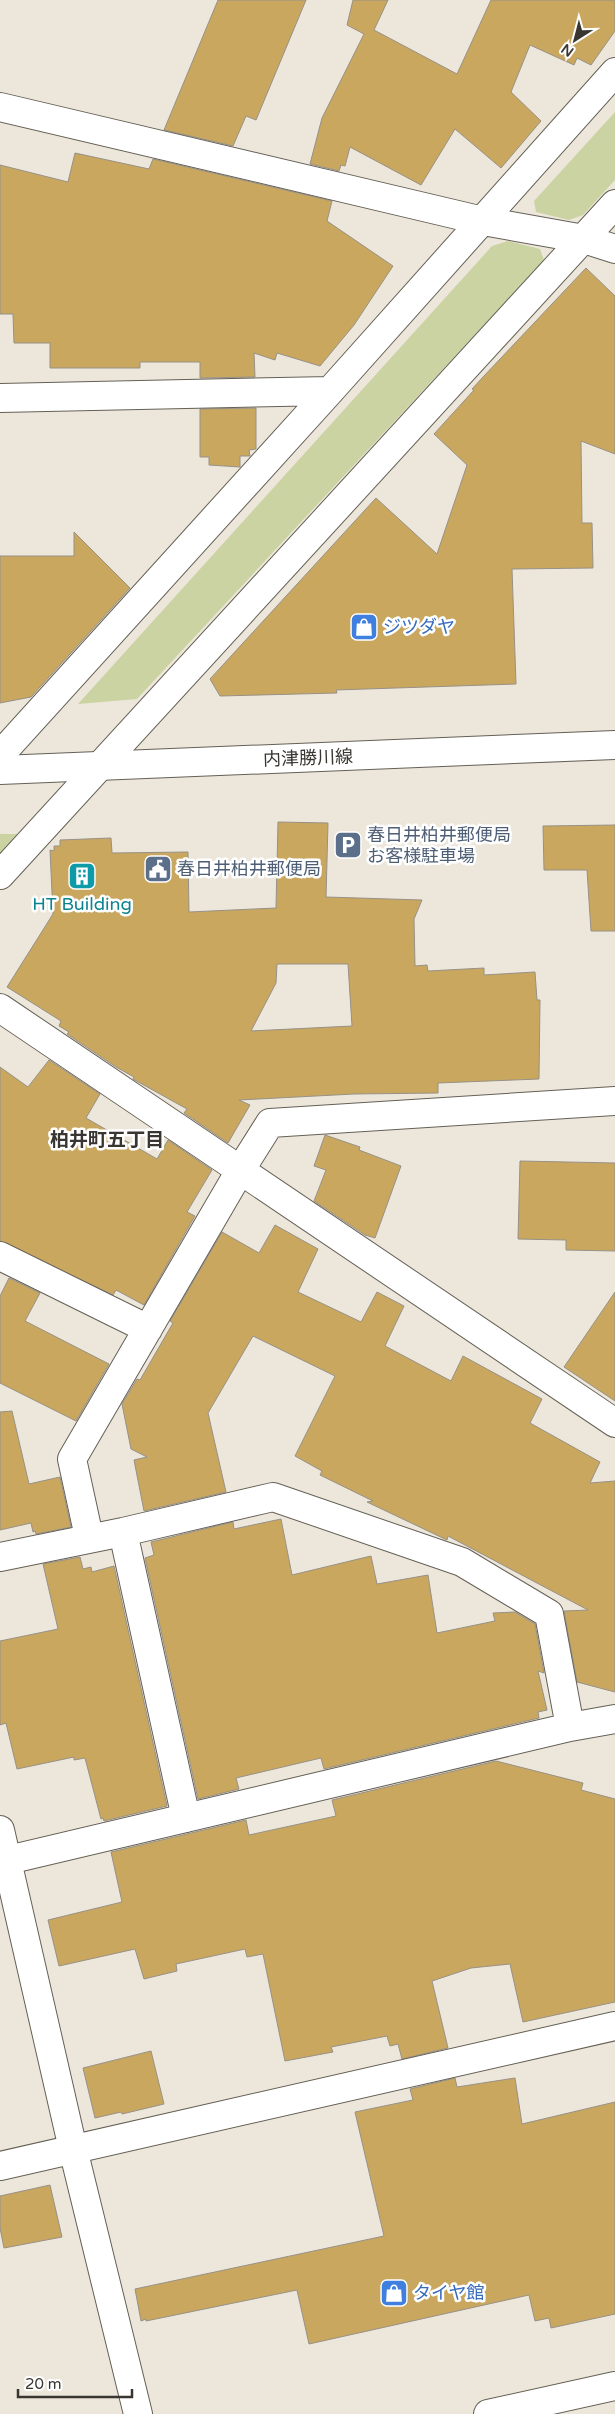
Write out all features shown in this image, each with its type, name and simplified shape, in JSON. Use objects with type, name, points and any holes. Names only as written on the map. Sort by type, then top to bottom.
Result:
[{"type":"main road","points":[[0,755],[330,391],[615,72]]},
{"type":"main road","points":[[0,107],[483,221],[584,239],[615,249]]},
{"type":"main road","points":[[0,875],[615,204]]},
{"type":"main road","points":[[0,398],[330,391]]},
{"type":"main road","name":"内津勝川線","points":[[0,770],[615,745]]},
{"type":"main road","points":[[0,1008],[615,1423]]},
{"type":"main road","points":[[89,1537],[72,1459],[241,1169],[270,1123],[615,1101]]},
{"type":"main road","points":[[0,1256],[148,1329]]},
{"type":"main road","points":[[0,1557],[89,1537],[123,1532],[273,1497],[462,1562],[549,1614],[570,1727]]},
{"type":"main road","points":[[123,1532],[186,1818]]},
{"type":"main road","points":[[3,1861],[570,1727],[615,1719]]},
{"type":"main road","points":[[0,1830],[3,1861],[138,2414]]},
{"type":"main road","points":[[0,2166],[615,2026]]},
{"type":"main road","points":[[488,2414],[615,2386]]},
{"type":"green space","points":[[615,112],[615,180],[583,215],[569,220],[536,212],[534,201]]},
{"type":"green space","points":[[508,241],[540,249],[544,260],[137,699],[78,704],[492,246]]},
{"type":"green space","points":[[0,834],[18,834],[0,854]]},
{"type":"building","points":[[218,0],[306,0],[256,120],[246,116],[233,146],[164,130]]},
{"type":"building","points":[[353,0],[388,0],[374,30],[457,74],[491,0],[615,0],[615,31],[591,65],[577,58],[574,65],[530,45],[511,92],[541,121],[501,168],[455,129],[421,185],[350,147],[345,166],[341,165],[339,171],[310,164],[322,118],[364,34],[347,25]]},
{"type":"building","points":[[75,153],[149,169],[153,159],[332,201],[327,221],[393,266],[354,325],[320,366],[277,353],[275,360],[254,353],[255,377],[200,378],[200,362],[140,362],[140,368],[50,368],[50,343],[14,343],[13,314],[0,314],[0,165],[68,182]]},
{"type":"building","points":[[586,268],[615,296],[615,454],[581,441],[582,523],[592,523],[593,568],[512,569],[516,684],[336,690],[337,693],[220,696],[210,679],[376,498],[437,554],[467,465],[434,434],[474,390],[472,389]]},
{"type":"building","points":[[256,408],[256,449],[249,450],[250,456],[240,456],[240,467],[209,465],[209,457],[200,457],[200,409]]},
{"type":"building","points":[[74,532],[130,588],[31,697],[0,703],[0,556],[74,556]]},
{"type":"building","points":[[278,822],[328,823],[326,897],[422,900],[414,919],[415,966],[427,965],[428,971],[484,968],[484,975],[535,972],[537,1000],[540,1000],[539,1079],[438,1083],[438,1093],[354,1094],[239,1100],[250,1105],[228,1143],[184,1113],[187,1109],[133,1079],[134,1077],[67,1034],[69,1032],[59,1026],[61,1021],[7,987],[53,914],[50,850],[54,851],[54,846],[60,846],[60,840],[111,838],[112,853],[188,852],[189,912],[276,908]],"holes":[[[277,964],[348,964],[352,1026],[251,1031],[276,983]]]},
{"type":"building","points":[[615,825],[615,931],[591,931],[587,870],[544,870],[543,826]]},
{"type":"building","points":[[49,1060],[100,1094],[86,1118],[157,1159],[168,1140],[212,1170],[187,1212],[195,1216],[144,1305],[116,1290],[113,1295],[0,1241],[0,1067],[28,1087]]},
{"type":"building","points":[[325,1135],[360,1147],[359,1150],[401,1166],[375,1238],[365,1235],[314,1201],[326,1170],[314,1166]]},
{"type":"building","points":[[520,1161],[615,1163],[615,1251],[566,1250],[566,1240],[518,1239]]},
{"type":"building","points":[[275,1225],[318,1249],[298,1292],[361,1322],[377,1292],[404,1306],[385,1346],[451,1381],[463,1356],[542,1399],[530,1423],[600,1462],[590,1483],[615,1481],[615,1692],[577,1682],[564,1611],[588,1610],[448,1536],[447,1540],[367,1502],[373,1501],[320,1475],[322,1471],[295,1456],[335,1376],[253,1336],[208,1413],[226,1492],[144,1511],[134,1460],[147,1457],[131,1449],[122,1404],[137,1379],[140,1380],[173,1323],[170,1321],[222,1232],[259,1253]]},
{"type":"building","points":[[9,1278],[40,1293],[25,1321],[109,1364],[76,1421],[0,1383],[0,1296]]},
{"type":"building","points":[[615,1292],[615,1401],[564,1367]]},
{"type":"building","points":[[12,1411],[29,1484],[60,1477],[71,1527],[36,1534],[35,1531],[33,1532],[31,1523],[0,1530],[0,1412]]},
{"type":"building","points":[[281,1519],[292,1575],[371,1556],[377,1584],[428,1575],[437,1633],[495,1621],[493,1613],[515,1612],[535,1624],[544,1673],[538,1671],[547,1710],[538,1712],[539,1718],[324,1769],[321,1758],[236,1778],[239,1789],[198,1799],[145,1558],[154,1555],[151,1542],[233,1522],[234,1529]]},
{"type":"building","points":[[80,1557],[83,1569],[91,1567],[92,1572],[114,1566],[167,1806],[104,1821],[103,1818],[101,1819],[85,1758],[74,1760],[74,1757],[17,1769],[6,1723],[0,1725],[0,1641],[58,1629],[43,1564]]},
{"type":"building","points":[[496,1761],[583,1783],[581,1790],[615,1799],[615,2002],[523,2022],[510,1964],[471,1968],[432,1981],[448,2048],[402,2059],[398,2044],[390,2046],[387,2036],[331,2047],[333,2052],[285,2061],[263,1954],[247,1957],[245,1949],[176,1964],[177,1971],[144,1979],[135,1949],[59,1966],[48,1920],[122,1902],[111,1852],[246,1820],[249,1835],[336,1816],[332,1800]]},
{"type":"building","points":[[151,2051],[164,2104],[95,2118],[83,2068]]},
{"type":"building","points":[[455,2078],[457,2087],[515,2078],[522,2124],[615,2102],[615,2314],[551,2328],[549,2318],[535,2321],[529,2295],[309,2344],[297,2290],[141,2321],[135,2289],[384,2236],[355,2112],[413,2100],[410,2089]]},
{"type":"building","points":[[50,2185],[62,2237],[4,2248],[0,2228],[0,2196]]},
{"type":"place","name":"ジツダヤ","points":[[364,627]]},
{"type":"place","name":"春日井柏井郵便局 お客様駐車場","points":[[348,845]]},
{"type":"place","name":"春日井柏井郵便局","points":[[158,869]]},
{"type":"place","name":"HT Building","points":[[82,876]]},
{"type":"place","name":"タイヤ館","points":[[394,2293]]},
{"type":"district","name":"柏井町五丁目","points":[[107,1139]]}]
